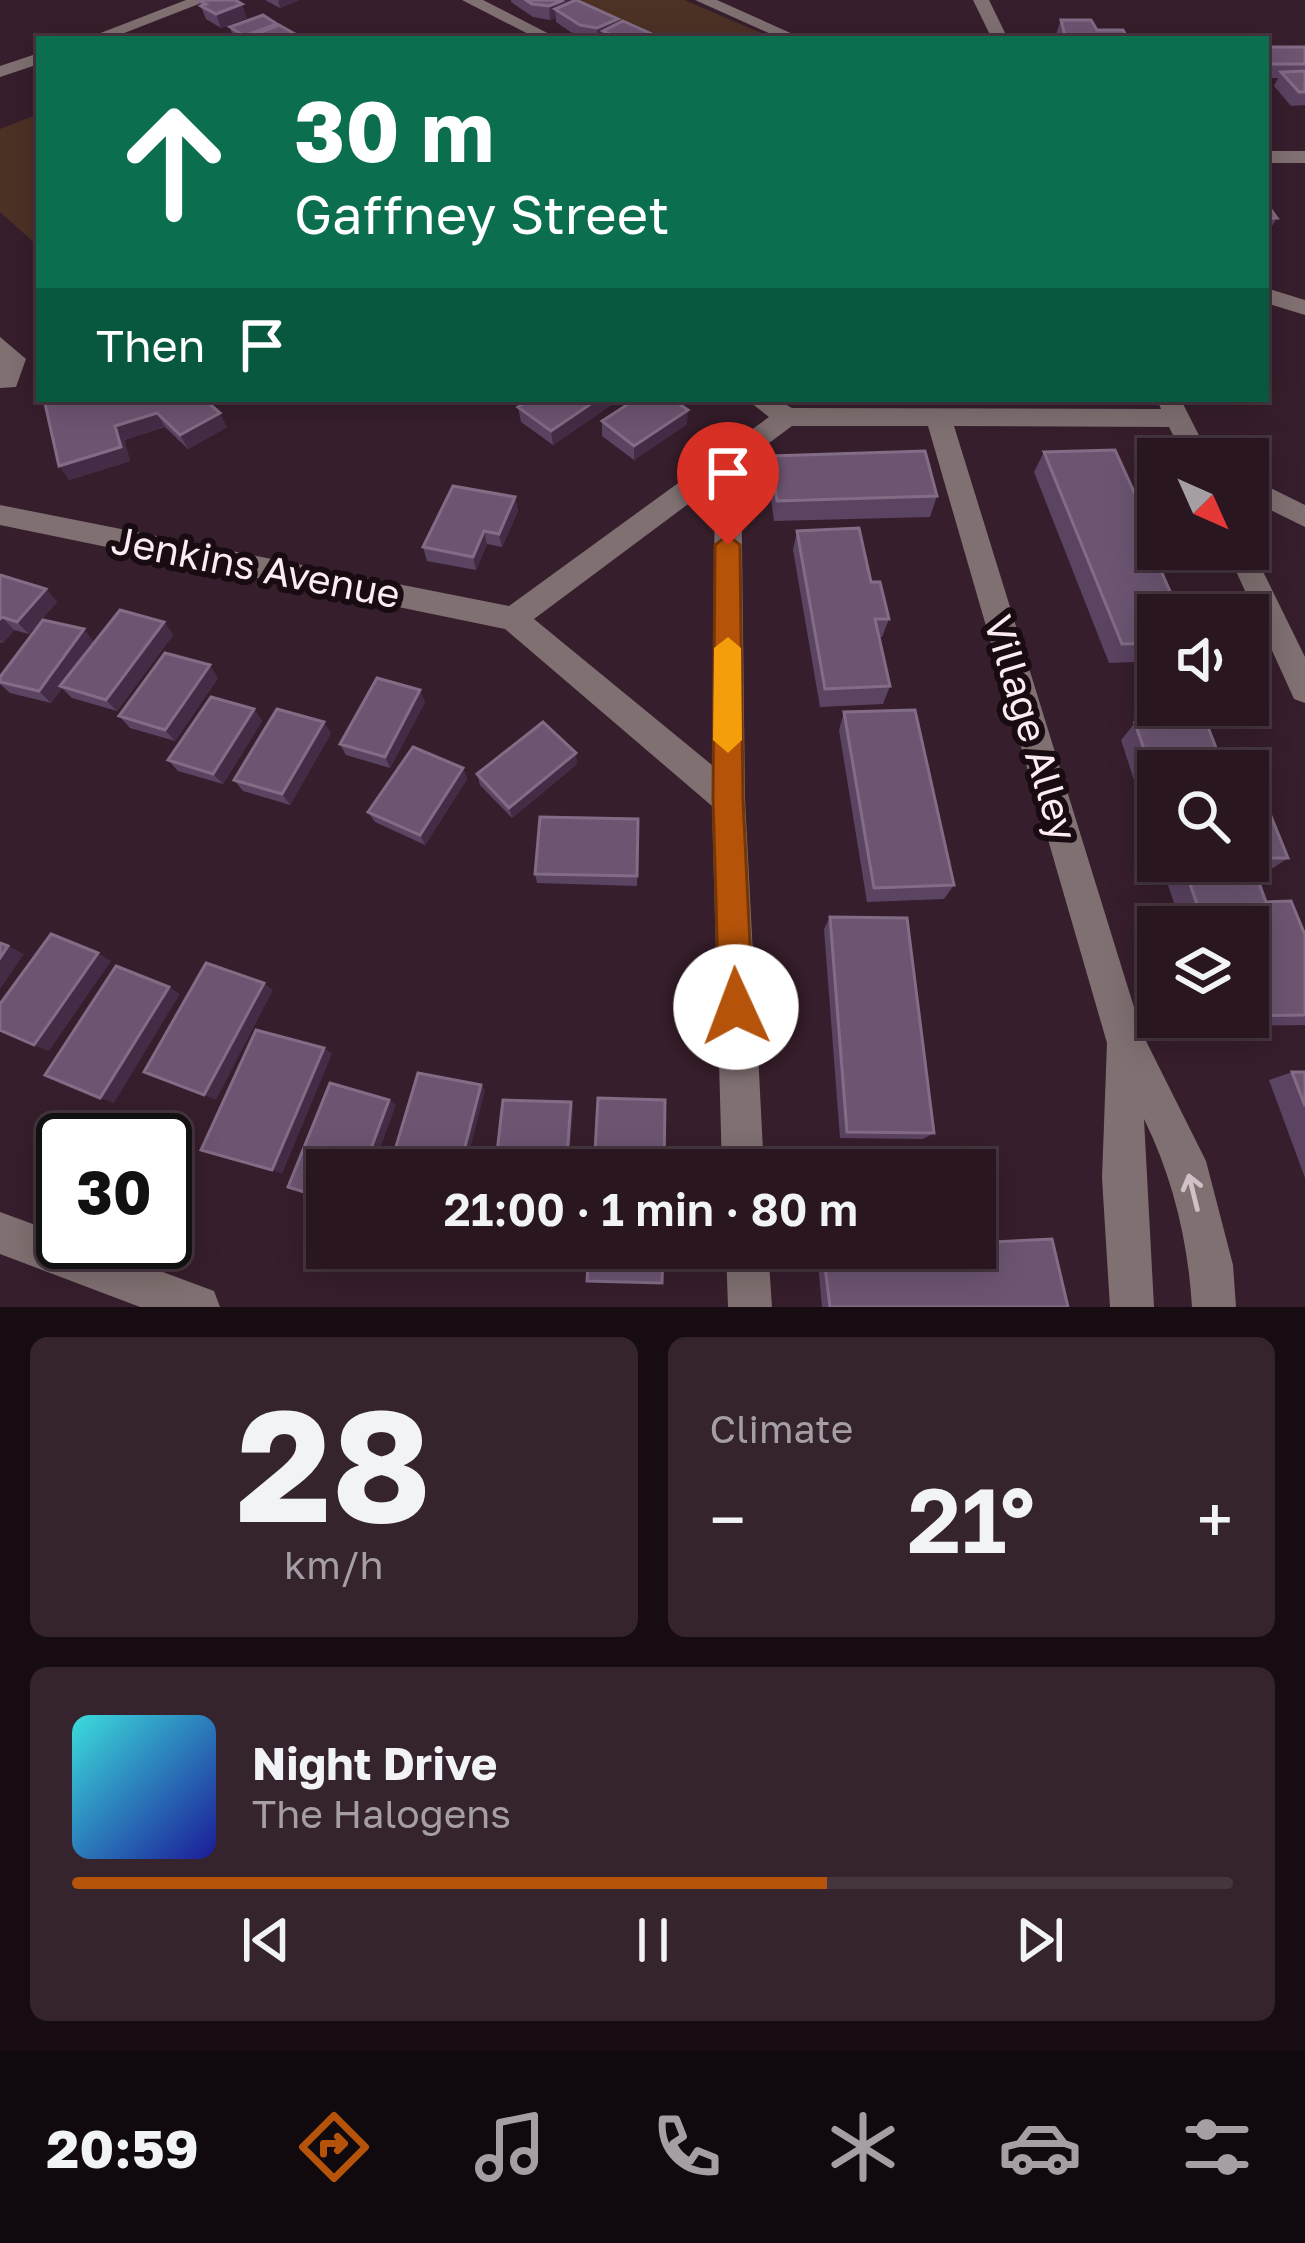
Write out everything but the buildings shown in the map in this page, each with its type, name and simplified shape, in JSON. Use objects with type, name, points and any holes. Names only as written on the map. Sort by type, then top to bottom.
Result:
[{"type":"street","points":[[101,36],[201,0]]},
{"type":"street","points":[[470,0],[545,36]]},
{"type":"street","points":[[703,0],[789,36]]},
{"type":"street","points":[[981,0],[999,36]]},
{"type":"street","points":[[146,20],[166,32]]},
{"type":"street","points":[[0,72],[36,59]]},
{"type":"street","points":[[1269,157],[1305,157]]},
{"type":"street","points":[[1269,296],[1305,308]]},
{"type":"street","points":[[0,345],[14,359],[2,382]]},
{"type":"street","points":[[2,382],[36,367]]},
{"type":"street","points":[[763,402],[787,417],[1173,408],[1188,438]]},
{"type":"street","name":"Village Alley","points":[[938,416],[1125,1040],[1186,1162],[1211,1265],[1214,1307]]},
{"type":"street","points":[[513,619],[787,417]]},
{"type":"street","points":[[728,460],[728,799],[742,1149]]},
{"type":"street","points":[[1269,499],[1305,518]]},
{"type":"street","name":"Jenkins Avenue","points":[[0,515],[513,619],[728,799]]},
{"type":"street","points":[[1250,570],[1305,690]]},
{"type":"street","name":"Village Alley","points":[[1125,1040],[1123,1178],[1132,1307]]},
{"type":"street","points":[[0,1233],[198,1307]]},
{"type":"street","points":[[748,1269],[750,1307]]},
{"type":"shaded area","points":[[572,0],[684,0],[769,36],[650,36]]},
{"type":"shaded area","points":[[36,115],[36,244],[0,212],[0,129]]},
{"type":"slow traffic","points":[[728,648],[728,740]]},
{"type":"route","points":[[728,545],[728,799],[736,1007]]}]
